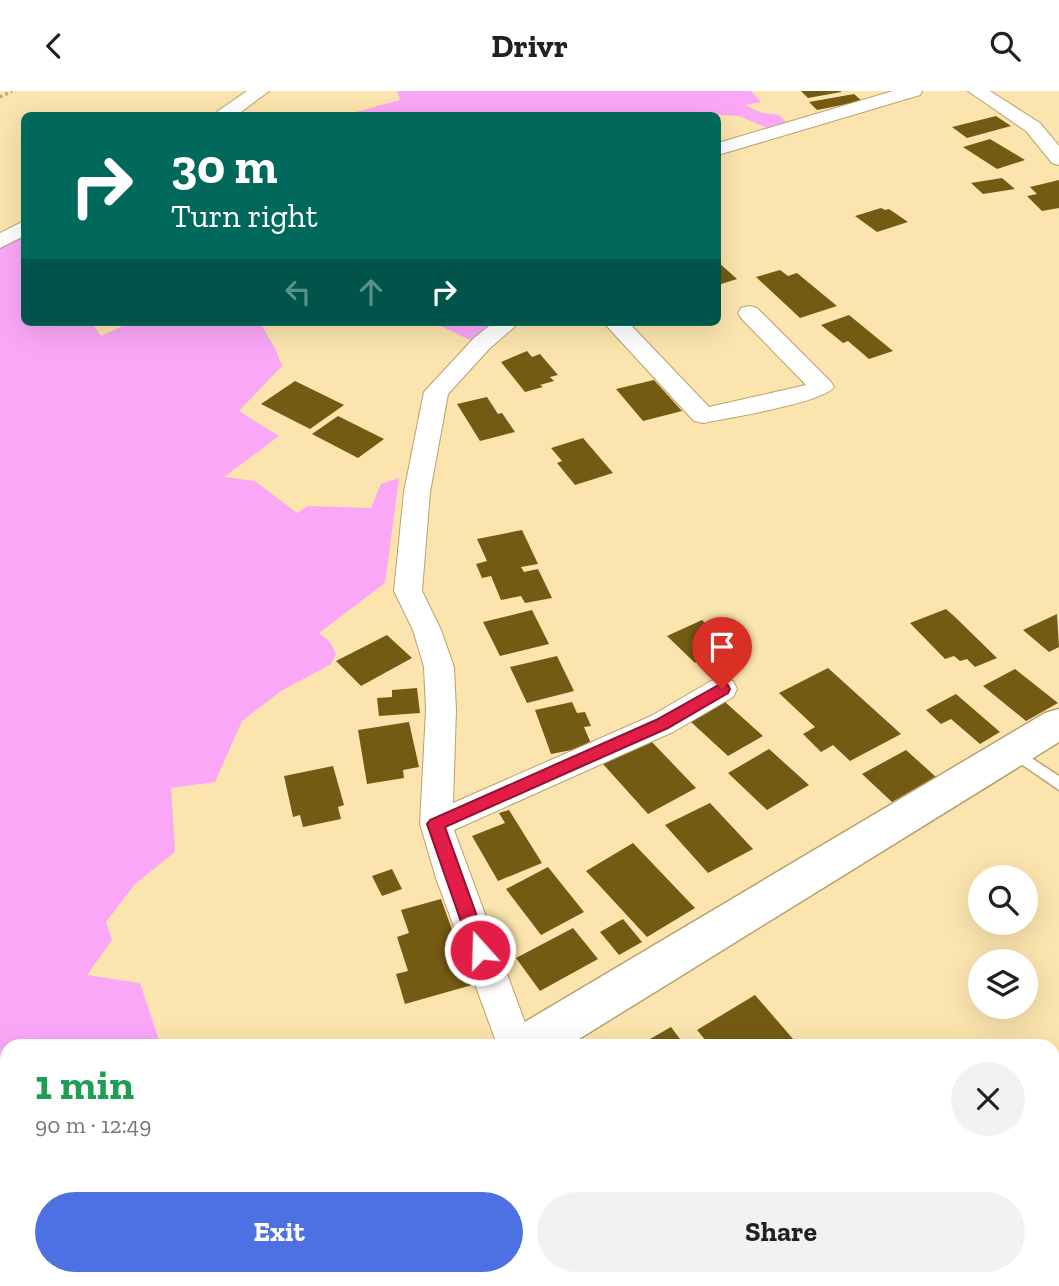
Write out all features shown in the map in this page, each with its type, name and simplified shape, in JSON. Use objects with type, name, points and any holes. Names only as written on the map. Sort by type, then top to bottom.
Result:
[{"type":"street","points":[[229,112],[260,91]]},
{"type":"street","points":[[721,148],[912,91]]},
{"type":"street","points":[[977,91],[1033,127],[1059,159]]},
{"type":"street","points":[[0,242],[21,229]]},
{"type":"street","points":[[619,326],[703,416],[808,393],[822,387],[749,313]]},
{"type":"street","points":[[504,326],[456,369],[436,392],[417,492],[408,591],[427,630],[439,667],[441,710],[436,824],[453,878],[513,1039]]},
{"type":"street","points":[[436,824],[662,724],[722,689]]},
{"type":"street","points":[[538,1039],[1059,723]]},
{"type":"lane","points":[[1012,750],[1059,784]]},
{"type":"path","points":[[0,97],[12,91]]},
{"type":"shaded area","points":[[397,91],[751,91],[761,102],[745,105],[762,113],[779,115],[788,124],[772,130],[739,116],[721,115],[721,112],[356,112],[400,100]]},
{"type":"shaded area","points":[[21,234],[21,326],[94,326],[101,336],[122,326],[262,326],[282,366],[239,411],[279,436],[224,477],[255,481],[297,513],[308,506],[371,508],[381,484],[399,478],[385,583],[319,633],[330,642],[336,654],[331,664],[281,691],[242,721],[215,782],[171,788],[175,852],[135,884],[106,922],[112,940],[87,975],[140,983],[159,1039],[0,1039],[0,246]]},
{"type":"shaded area","points":[[440,326],[488,326],[470,340]]},
{"type":"building","points":[[801,91],[841,91],[841,92],[808,98]]},
{"type":"building","points":[[854,94],[862,101],[817,110],[809,102]]},
{"type":"building","points":[[996,116],[1011,126],[967,138],[952,127]]},
{"type":"building","points":[[990,139],[1025,160],[997,169],[963,147]]},
{"type":"building","points":[[1002,178],[1015,189],[983,194],[971,183]]},
{"type":"building","points":[[1059,180],[1059,208],[1042,211],[1027,196],[1037,194],[1030,187]]},
{"type":"building","points":[[881,208],[889,209],[908,222],[877,232],[855,216]]},
{"type":"building","points":[[721,265],[737,279],[721,284]]},
{"type":"building","points":[[780,270],[788,276],[797,273],[837,306],[800,318],[756,277]]},
{"type":"building","points":[[849,315],[893,351],[869,359],[848,341],[843,343],[821,325]]},
{"type":"building","points":[[527,351],[532,357],[540,354],[558,375],[550,377],[554,381],[540,385],[543,387],[525,392],[501,362]]},
{"type":"building","points":[[654,380],[682,411],[643,421],[616,389]]},
{"type":"building","points":[[295,381],[344,405],[310,429],[261,404]]},
{"type":"building","points":[[487,397],[515,432],[480,441],[457,404]]},
{"type":"building","points":[[338,416],[384,439],[358,458],[312,434]]},
{"type":"building","points":[[583,438],[613,473],[575,485],[557,463],[562,461],[551,448]]},
{"type":"building","points":[[522,530],[538,564],[521,567],[524,572],[538,569],[552,598],[525,603],[521,596],[501,600],[491,576],[482,578],[476,564],[487,561],[477,539]]},
{"type":"building","points":[[946,609],[997,658],[975,667],[967,659],[960,661],[954,656],[945,659],[910,623]]},
{"type":"building","points":[[532,610],[549,644],[500,656],[483,622]]},
{"type":"building","points":[[1057,614],[1059,647],[1049,652],[1023,630]]},
{"type":"building","points":[[702,620],[729,646],[695,663],[667,636]]},
{"type":"building","points":[[387,635],[412,658],[361,686],[336,661]]},
{"type":"building","points":[[557,656],[574,691],[527,703],[510,667]]},
{"type":"building","points":[[828,668],[901,734],[850,761],[833,745],[821,752],[803,734],[815,727],[779,693]]},
{"type":"building","points":[[1015,669],[1058,703],[1026,721],[983,686]]},
{"type":"building","points":[[417,688],[420,713],[379,716],[377,698],[392,697],[392,690]]},
{"type":"building","points":[[956,694],[1000,732],[980,744],[951,719],[941,724],[926,710]]},
{"type":"building","points":[[572,702],[577,713],[585,712],[591,726],[584,727],[592,746],[551,754],[535,710]]},
{"type":"building","points":[[725,702],[763,736],[728,756],[691,722]]},
{"type":"building","points":[[409,722],[419,767],[403,770],[404,778],[367,784],[358,730]]},
{"type":"building","points":[[650,740],[696,788],[648,814],[603,764]]},
{"type":"building","points":[[769,749],[809,785],[767,810],[728,773]]},
{"type":"building","points":[[906,750],[936,777],[892,802],[862,774]]},
{"type":"building","points":[[333,766],[344,805],[338,807],[341,819],[303,827],[300,815],[293,817],[284,776]]},
{"type":"building","points":[[710,803],[753,849],[708,873],[665,825]]},
{"type":"building","points":[[509,810],[542,863],[498,881],[472,836],[505,823],[499,813]]},
{"type":"building","points":[[633,843],[695,908],[647,937],[586,871]]},
{"type":"building","points":[[548,867],[584,912],[541,935],[506,889]]},
{"type":"building","points":[[392,869],[402,889],[382,896],[372,876]]},
{"type":"building","points":[[441,899],[472,985],[405,1004],[396,974],[408,971],[397,937],[409,933],[401,910]]},
{"type":"building","points":[[623,919],[642,942],[619,955],[600,932]]},
{"type":"building","points":[[573,928],[598,959],[540,991],[516,958]]},
{"type":"building","points":[[755,995],[793,1039],[704,1039],[697,1030]]},
{"type":"building","points":[[671,1027],[680,1039],[650,1039]]},
{"type":"route","points":[[480,950],[436,824],[662,724],[722,689]]}]
